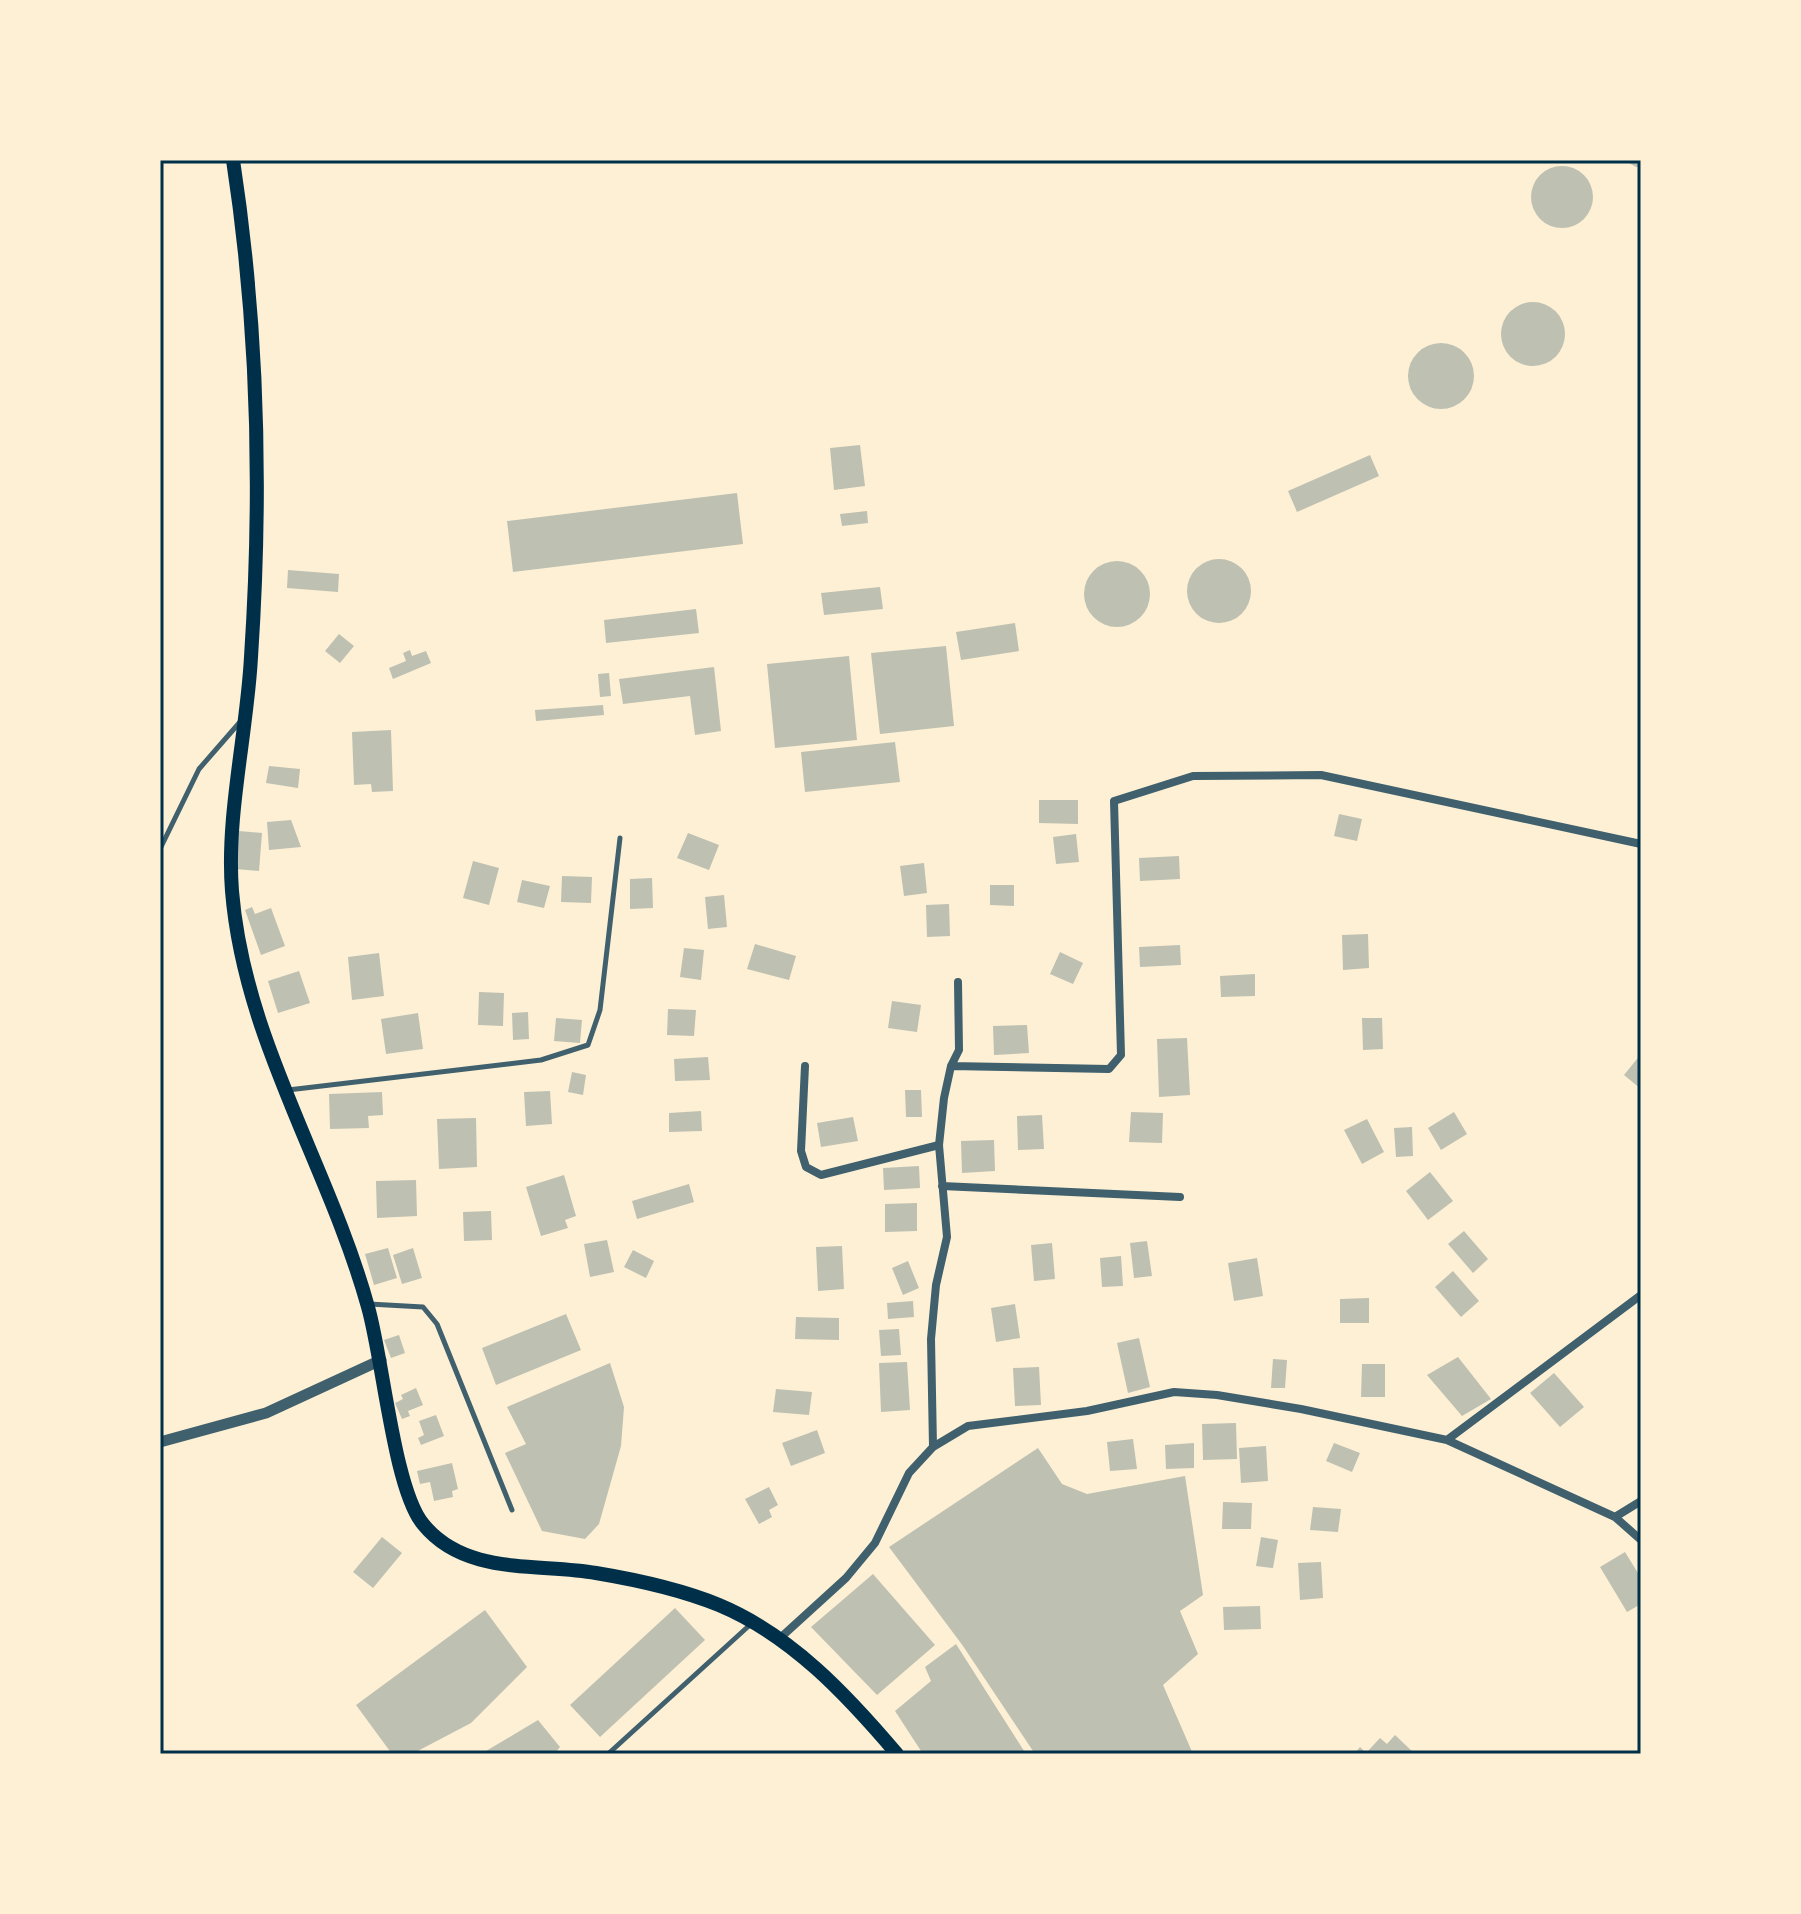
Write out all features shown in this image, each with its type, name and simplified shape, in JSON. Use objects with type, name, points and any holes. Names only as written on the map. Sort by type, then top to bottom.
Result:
[{"type":"main road","points":[[233,160],[248,280],[254,382],[254,580],[247,714],[232,846],[232,889],[240,946],[283,1091],[368,1304],[413,1509],[443,1543],[470,1556],[501,1565],[590,1572],[638,1580],[705,1600],[755,1621],[811,1663],[897,1754]]},
{"type":"street","points":[[951,1066],[1109,1069],[1121,1055],[1114,801],[1193,776],[1321,775],[1641,844]]},
{"type":"street","points":[[933,1447],[931,1339],[936,1285],[947,1237],[939,1145],[951,1066],[959,1050],[958,982]]},
{"type":"street","points":[[805,1066],[801,1151],[806,1167],[821,1175],[939,1145]]},
{"type":"street","points":[[942,1186],[1180,1197]]},
{"type":"street","points":[[1447,1440],[1641,1295]]},
{"type":"street","points":[[160,1442],[266,1413],[381,1360]]},
{"type":"street","points":[[779,1639],[846,1578],[875,1543],[909,1473],[933,1447],[968,1426],[1087,1411],[1174,1392],[1217,1395],[1301,1409],[1447,1440],[1615,1517],[1641,1540]]},
{"type":"street","points":[[1615,1517],[1641,1501]]},
{"type":"lane","points":[[160,849],[199,769],[247,714]]},
{"type":"lane","points":[[283,1091],[407,1079],[476,1066],[541,1060],[588,1045],[600,1010],[620,838]]},
{"type":"lane","points":[[368,1304],[423,1307],[437,1324],[512,1510]]},
{"type":"lane","points":[[608,1754],[755,1621]]},
{"type":"building","points":[[1624,160],[1641,160],[1641,167],[1636,167]]},
{"type":"building","points":[[1562,166],[1584,175],[1593,197],[1584,219],[1562,228],[1540,219],[1531,197],[1540,175]]},
{"type":"building","points":[[1527,302],[1539,302],[1556,311],[1563,322],[1563,346],[1556,357],[1539,366],[1527,366],[1515,361],[1506,352],[1501,340],[1501,328],[1506,316],[1515,307]]},
{"type":"building","points":[[1441,343],[1454,346],[1464,353],[1471,363],[1474,376],[1471,389],[1464,399],[1454,406],[1441,409],[1428,406],[1418,399],[1411,389],[1408,376],[1411,363],[1418,353],[1428,346]]},
{"type":"building","points":[[860,445],[865,486],[834,490],[830,448]]},
{"type":"building","points":[[1370,455],[1379,476],[1297,512],[1288,491]]},
{"type":"building","points":[[737,493],[743,544],[513,572],[507,521]]},
{"type":"building","points":[[867,511],[868,523],[842,526],[840,514]]},
{"type":"building","points":[[1219,559],[1237,565],[1245,573],[1251,591],[1245,609],[1237,617],[1219,623],[1201,617],[1193,609],[1187,591],[1193,573],[1201,565]]},
{"type":"building","points":[[1117,561],[1130,563],[1145,576],[1150,594],[1148,607],[1135,622],[1117,627],[1104,625],[1089,612],[1084,594],[1086,581],[1099,566]]},
{"type":"building","points":[[288,570],[339,574],[338,592],[287,588]]},
{"type":"building","points":[[880,587],[883,609],[824,615],[821,593]]},
{"type":"building","points":[[696,609],[699,633],[606,643],[604,620]]},
{"type":"building","points":[[1015,623],[1019,651],[961,660],[956,632]]},
{"type":"building","points":[[339,634],[354,646],[340,663],[325,651]]},
{"type":"building","points":[[946,646],[954,726],[880,734],[871,653]]},
{"type":"building","points":[[410,650],[412,656],[426,651],[431,663],[393,679],[389,668],[406,661],[403,653]]},
{"type":"building","points":[[849,656],[857,740],[775,748],[767,664]]},
{"type":"building","points":[[714,667],[721,731],[695,735],[690,696],[623,704],[619,679]]},
{"type":"building","points":[[609,673],[611,696],[600,697],[598,674]]},
{"type":"building","points":[[603,705],[604,715],[536,721],[535,710]]},
{"type":"building","points":[[391,730],[393,791],[372,792],[371,784],[354,785],[352,732]]},
{"type":"building","points":[[895,742],[900,782],[805,792],[801,752]]},
{"type":"building","points":[[269,766],[300,769],[298,788],[266,783]]},
{"type":"building","points":[[1039,800],[1078,800],[1078,824],[1039,823]]},
{"type":"building","points":[[1339,814],[1362,819],[1357,841],[1334,836]]},
{"type":"building","points":[[291,820],[301,847],[269,850],[267,822]]},
{"type":"building","points":[[239,831],[262,833],[259,871],[235,869]]},
{"type":"building","points":[[688,833],[719,845],[709,870],[677,858]]},
{"type":"building","points":[[1076,834],[1079,862],[1056,864],[1053,837]]},
{"type":"building","points":[[1179,856],[1180,879],[1140,881],[1139,858]]},
{"type":"building","points":[[473,861],[499,868],[489,905],[463,898]]},
{"type":"building","points":[[924,863],[927,893],[904,896],[900,866]]},
{"type":"building","points":[[562,876],[592,877],[591,903],[561,902]]},
{"type":"building","points":[[652,878],[653,908],[630,909],[630,879]]},
{"type":"building","points":[[522,880],[550,886],[544,908],[517,902]]},
{"type":"building","points":[[990,885],[1014,885],[1014,906],[990,905]]},
{"type":"building","points":[[724,895],[727,927],[708,929],[705,897]]},
{"type":"building","points":[[949,904],[950,936],[927,937],[926,905]]},
{"type":"building","points":[[252,907],[255,914],[271,908],[285,946],[261,955],[245,910]]},
{"type":"building","points":[[1368,934],[1369,968],[1343,970],[1342,935]]},
{"type":"building","points":[[755,944],[796,956],[789,980],[747,969]]},
{"type":"building","points":[[1180,945],[1181,965],[1140,967],[1139,947]]},
{"type":"building","points":[[684,948],[704,950],[701,980],[680,977]]},
{"type":"building","points":[[1060,952],[1083,963],[1073,984],[1050,974]]},
{"type":"building","points":[[379,953],[384,996],[352,1000],[348,957]]},
{"type":"building","points":[[299,971],[310,1003],[278,1013],[268,981]]},
{"type":"building","points":[[1255,974],[1255,996],[1221,997],[1220,976]]},
{"type":"building","points":[[479,992],[504,993],[503,1026],[478,1025]]},
{"type":"building","points":[[892,1001],[921,1005],[917,1032],[888,1028]]},
{"type":"building","points":[[668,1009],[696,1010],[694,1036],[667,1035]]},
{"type":"building","points":[[528,1012],[529,1039],[513,1040],[512,1013]]},
{"type":"building","points":[[418,1013],[423,1049],[386,1054],[381,1019]]},
{"type":"building","points":[[556,1018],[582,1020],[580,1043],[554,1041]]},
{"type":"building","points":[[1362,1018],[1382,1018],[1383,1049],[1363,1050]]},
{"type":"building","points":[[1027,1025],[1029,1053],[994,1055],[993,1026]]},
{"type":"building","points":[[1187,1038],[1190,1095],[1159,1097],[1157,1039]]},
{"type":"building","points":[[1641,1054],[1641,1089],[1624,1075]]},
{"type":"building","points":[[708,1057],[710,1080],[675,1081],[674,1059]]},
{"type":"building","points":[[572,1072],[586,1075],[583,1095],[568,1092]]},
{"type":"building","points":[[905,1090],[921,1090],[922,1117],[906,1117]]},
{"type":"building","points":[[550,1091],[552,1124],[526,1126],[524,1092]]},
{"type":"building","points":[[382,1092],[383,1115],[368,1116],[369,1128],[330,1129],[329,1094]]},
{"type":"building","points":[[701,1111],[702,1131],[669,1132],[669,1113]]},
{"type":"building","points":[[1131,1112],[1163,1113],[1162,1143],[1129,1142]]},
{"type":"building","points":[[1454,1112],[1467,1134],[1441,1150],[1428,1128]]},
{"type":"building","points":[[1042,1115],[1044,1149],[1018,1150],[1017,1116]]},
{"type":"building","points":[[853,1117],[858,1141],[821,1147],[817,1123]]},
{"type":"building","points":[[476,1118],[477,1167],[439,1169],[437,1119]]},
{"type":"building","points":[[1367,1119],[1384,1152],[1362,1164],[1344,1130]]},
{"type":"building","points":[[1412,1127],[1413,1156],[1396,1157],[1394,1128]]},
{"type":"building","points":[[994,1140],[995,1171],[962,1173],[961,1141]]},
{"type":"building","points":[[919,1166],[920,1188],[884,1190],[883,1168]]},
{"type":"building","points":[[1430,1172],[1453,1201],[1428,1220],[1406,1191]]},
{"type":"building","points":[[564,1175],[576,1216],[565,1220],[568,1228],[541,1236],[526,1187]]},
{"type":"building","points":[[416,1180],[417,1216],[377,1218],[376,1181]]},
{"type":"building","points":[[689,1184],[694,1202],[637,1219],[632,1201]]},
{"type":"building","points":[[917,1203],[917,1231],[885,1232],[885,1204]]},
{"type":"building","points":[[491,1211],[492,1240],[464,1241],[463,1212]]},
{"type":"building","points":[[1464,1231],[1488,1259],[1473,1273],[1448,1244]]},
{"type":"building","points":[[607,1240],[614,1272],[590,1277],[584,1244]]},
{"type":"building","points":[[1147,1241],[1152,1276],[1134,1278],[1130,1243]]},
{"type":"building","points":[[1052,1243],[1055,1279],[1034,1281],[1031,1245]]},
{"type":"building","points":[[842,1246],[844,1289],[818,1291],[816,1247]]},
{"type":"building","points":[[388,1248],[397,1278],[374,1285],[365,1254]]},
{"type":"building","points":[[413,1248],[422,1278],[402,1284],[393,1255]]},
{"type":"building","points":[[633,1250],[654,1261],[646,1278],[624,1267]]},
{"type":"building","points":[[1121,1256],[1123,1286],[1102,1287],[1100,1258]]},
{"type":"building","points":[[1257,1258],[1263,1296],[1234,1301],[1228,1263]]},
{"type":"building","points":[[908,1261],[919,1288],[903,1295],[892,1268]]},
{"type":"building","points":[[1453,1271],[1479,1301],[1461,1317],[1435,1287]]},
{"type":"building","points":[[1369,1298],[1369,1323],[1340,1323],[1340,1299]]},
{"type":"building","points":[[913,1301],[914,1317],[888,1319],[887,1303]]},
{"type":"building","points":[[1015,1304],[1020,1338],[996,1342],[991,1308]]},
{"type":"building","points":[[566,1314],[581,1350],[496,1385],[482,1348]]},
{"type":"building","points":[[796,1317],[839,1318],[839,1340],[795,1339]]},
{"type":"building","points":[[899,1329],[901,1355],[881,1356],[879,1330]]},
{"type":"building","points":[[399,1335],[405,1353],[391,1358],[384,1340]]},
{"type":"building","points":[[1139,1338],[1150,1387],[1128,1393],[1117,1343]]},
{"type":"building","points":[[1458,1357],[1491,1399],[1462,1416],[1427,1375]]},
{"type":"building","points":[[1273,1359],[1287,1360],[1285,1388],[1271,1388]]},
{"type":"building","points":[[907,1362],[910,1410],[881,1412],[879,1363]]},
{"type":"building","points":[[610,1363],[624,1407],[621,1446],[599,1524],[585,1539],[542,1531],[505,1453],[526,1444],[507,1407]]},
{"type":"building","points":[[1362,1364],[1385,1364],[1385,1397],[1361,1397]]},
{"type":"building","points":[[1039,1367],[1041,1405],[1015,1406],[1013,1368]]},
{"type":"building","points":[[1554,1373],[1584,1407],[1560,1427],[1530,1393]]},
{"type":"building","points":[[416,1388],[423,1405],[408,1411],[410,1416],[402,1419],[395,1403],[403,1399],[401,1395]]},
{"type":"building","points":[[776,1389],[812,1392],[809,1415],[773,1412]]},
{"type":"building","points":[[436,1415],[444,1436],[421,1445],[418,1438],[424,1435],[419,1421]]},
{"type":"building","points":[[1236,1423],[1237,1459],[1203,1460],[1202,1424]]},
{"type":"building","points":[[817,1430],[825,1453],[791,1466],[782,1443]]},
{"type":"building","points":[[1133,1439],[1137,1469],[1110,1471],[1107,1442]]},
{"type":"building","points":[[1194,1443],[1194,1468],[1166,1469],[1165,1445]]},
{"type":"building","points":[[1334,1443],[1360,1453],[1352,1472],[1326,1461]]},
{"type":"building","points":[[1266,1446],[1268,1481],[1241,1483],[1239,1448]]},
{"type":"building","points":[[1038,1448],[1062,1484],[1087,1494],[1185,1476],[1203,1595],[1180,1611],[1198,1654],[1163,1685],[1193,1754],[1035,1754],[963,1646],[889,1547]]},
{"type":"building","points":[[452,1463],[458,1489],[452,1491],[453,1497],[434,1501],[430,1482],[420,1484],[417,1471]]},
{"type":"building","points":[[769,1487],[778,1505],[769,1510],[772,1517],[759,1524],[745,1499]]},
{"type":"building","points":[[1223,1502],[1252,1503],[1251,1529],[1222,1529]]},
{"type":"building","points":[[1313,1507],[1341,1509],[1338,1532],[1310,1530]]},
{"type":"building","points":[[382,1537],[402,1553],[373,1588],[353,1572]]},
{"type":"building","points":[[1261,1537],[1278,1540],[1273,1568],[1256,1566]]},
{"type":"building","points":[[1625,1552],[1641,1578],[1641,1604],[1627,1612],[1600,1567]]},
{"type":"building","points":[[1321,1562],[1323,1598],[1300,1600],[1298,1563]]},
{"type":"building","points":[[873,1574],[935,1645],[877,1695],[811,1627]]},
{"type":"building","points":[[1260,1606],[1261,1629],[1224,1630],[1223,1607]]},
{"type":"building","points":[[675,1608],[705,1640],[600,1737],[570,1705]]},
{"type":"building","points":[[485,1610],[527,1667],[471,1723],[412,1754],[392,1754],[356,1705]]},
{"type":"building","points":[[956,1644],[1026,1754],[923,1754],[895,1711],[931,1681],[925,1667]]},
{"type":"building","points":[[538,1720],[560,1747],[554,1754],[481,1754]]},
{"type":"building","points":[[1395,1735],[1415,1754],[1354,1754],[1360,1747],[1366,1753],[1380,1738],[1387,1744]]}]
